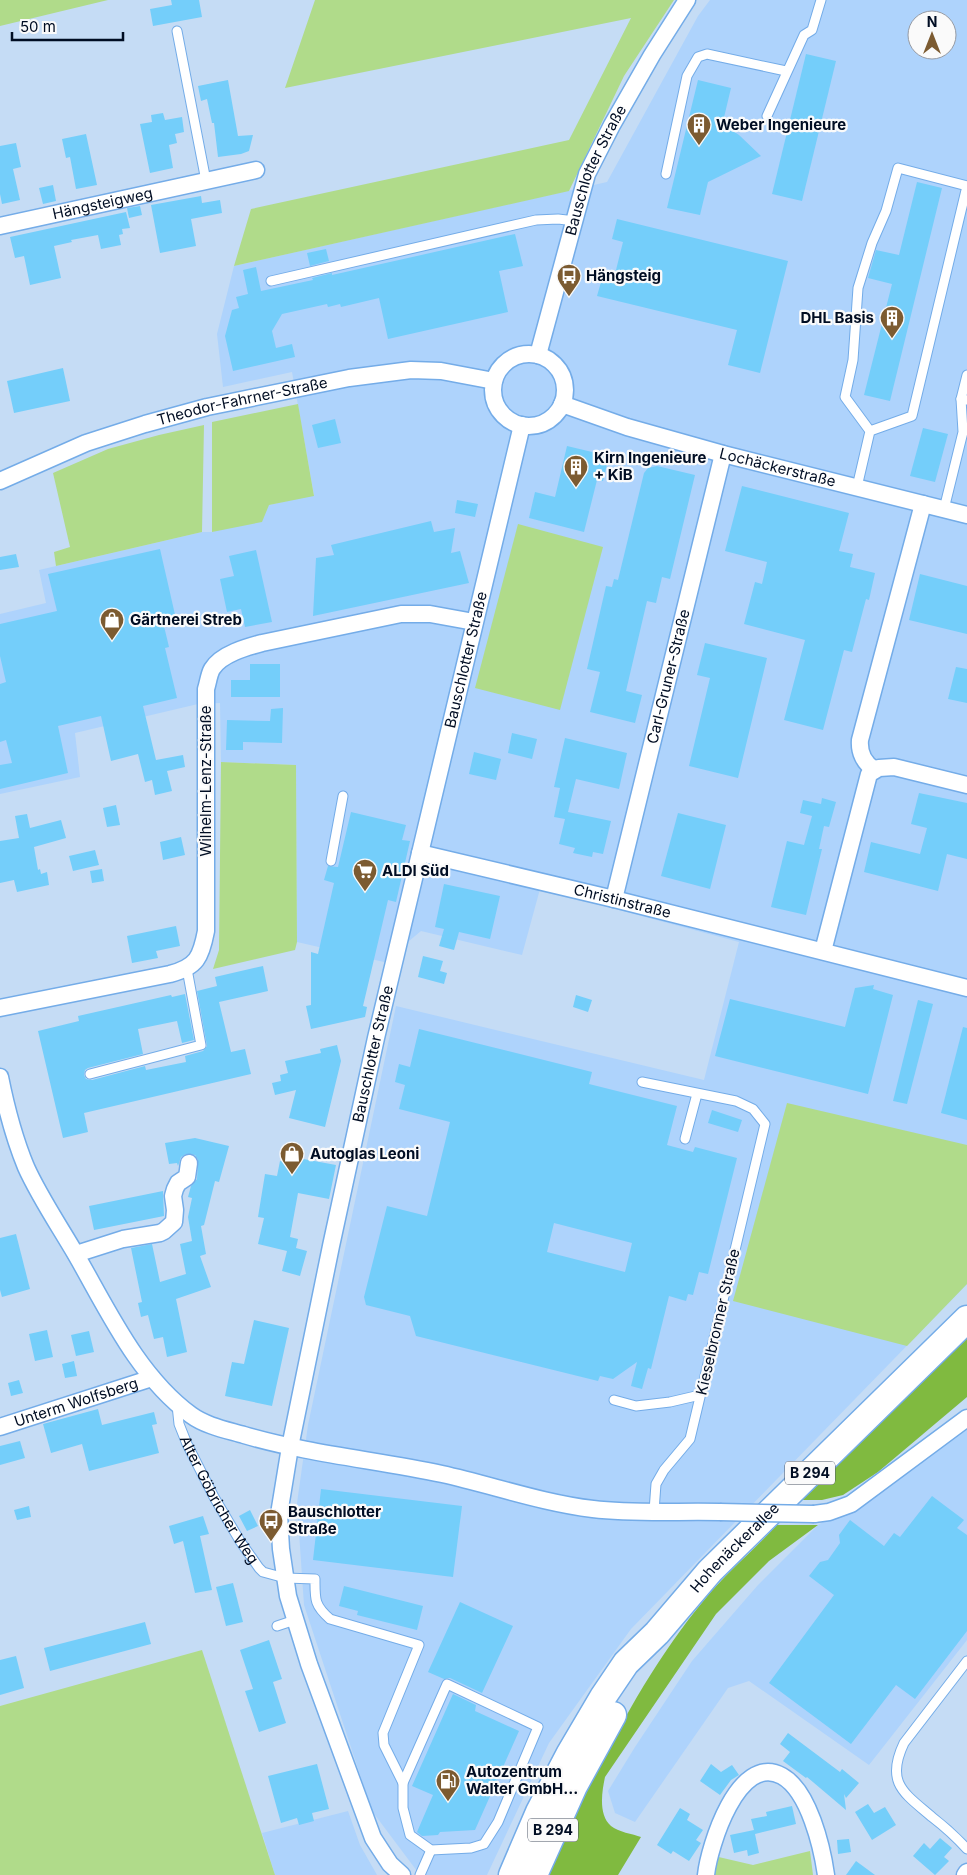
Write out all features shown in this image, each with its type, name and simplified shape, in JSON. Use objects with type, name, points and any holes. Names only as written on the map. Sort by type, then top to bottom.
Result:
[{"type":"main road","name":"Hohenäckerallee","points":[[512,1875],[538,1812],[603,1697],[626,1663],[657,1633],[710,1571],[967,1319]]},
{"type":"main road","name":"Hohenäckerallee","points":[[534,1875],[574,1786],[657,1633]]},
{"type":"street","name":"Bauschlotter Straße","points":[[538,355],[587,174],[652,55],[687,0]]},
{"type":"street","name":"Hängsteigweg","points":[[0,226],[256,170]]},
{"type":"street","points":[[524,354],[538,355],[552,363],[561,374],[565,388],[562,404],[553,416],[544,422],[522,425],[511,421],[498,409],[493,392],[494,381],[498,371],[509,360],[524,354]]},
{"type":"street","name":"Theodor-Fahrner-Straße","points":[[0,481],[86,443],[145,424],[208,407],[349,378],[411,370],[441,371],[494,381]]},
{"type":"street","name":"Lochäckerstraße","points":[[562,404],[627,427],[723,454],[967,515]]},
{"type":"street","name":"Bauschlotter Straße","points":[[402,1875],[390,1864],[373,1838],[295,1620],[285,1578],[281,1549],[280,1514],[290,1446],[333,1236],[420,852],[522,425]]},
{"type":"street","name":"Carl-Gruner-Straße","points":[[614,899],[723,454]]},
{"type":"street","points":[[874,770],[863,757],[860,740],[923,504]]},
{"type":"street","name":"Wilhelm-Lenz-Straße","points":[[187,969],[202,951],[206,931],[206,689],[212,668],[226,656],[243,648],[401,614],[430,614],[474,622]]},
{"type":"street","points":[[823,951],[869,774],[886,766],[967,786]]},
{"type":"street","name":"Christinstraße","points":[[420,852],[967,988]]},
{"type":"street","points":[[0,1008],[187,969]]},
{"type":"street","name":"Alter Göbricher Weg","points":[[0,1077],[13,1130],[26,1167],[125,1340],[152,1378],[192,1416],[213,1426],[264,1441],[290,1446]]},
{"type":"street","points":[[76,1254],[123,1239],[160,1233],[169,1228],[175,1219],[174,1192],[178,1183],[187,1177],[189,1163]]},
{"type":"street","name":"Unterm Wolfsberg","points":[[0,1427],[152,1378]]},
{"type":"street","points":[[290,1446],[323,1454],[441,1474],[579,1507],[603,1510],[814,1514],[829,1512],[851,1504],[967,1418]]},
{"type":"street","points":[[706,1875],[713,1842],[728,1806],[744,1784],[754,1776],[768,1773],[781,1776],[794,1788],[802,1799],[819,1838],[826,1875]]},
{"type":"lane","points":[[767,116],[804,35],[812,30],[821,0]]},
{"type":"lane","points":[[177,30],[206,181]]},
{"type":"lane","points":[[666,174],[687,76],[698,57],[707,54],[786,72]]},
{"type":"lane","points":[[857,487],[870,431],[845,397],[853,360],[858,288],[872,243],[886,210],[898,168],[967,186],[912,416],[870,431]]},
{"type":"lane","points":[[270,281],[536,220],[558,219],[575,221]]},
{"type":"lane","points":[[944,509],[963,432],[967,375]]},
{"type":"lane","points":[[331,861],[343,796]]},
{"type":"lane","points":[[90,1074],[201,1045],[187,969]]},
{"type":"lane","points":[[642,1082],[697,1094],[685,1139]]},
{"type":"lane","name":"Kieselbronner Straße","points":[[654,1511],[656,1484],[664,1470],[690,1439],[765,1124],[753,1109],[736,1101],[697,1094]]},
{"type":"lane","points":[[614,1400],[636,1406],[670,1402],[700,1395]]},
{"type":"lane","name":"Alter Göbricher Weg","points":[[176,1402],[179,1424],[186,1444],[240,1541],[263,1572],[285,1578],[315,1579],[315,1598],[317,1604],[319,1609],[330,1619],[419,1645],[382,1732],[384,1745],[403,1783]]},
{"type":"lane","points":[[277,1626],[295,1620]]},
{"type":"lane","points":[[967,1661],[904,1743],[898,1755],[896,1768],[897,1781],[902,1791],[947,1828],[967,1848]]},
{"type":"lane","points":[[447,1684],[538,1727],[498,1822],[484,1844],[471,1848],[432,1850],[410,1835],[403,1808],[403,1783],[447,1684]]},
{"type":"lane","points":[[420,1875],[432,1850]]},
{"type":"shaded area","points":[[710,0],[967,0],[967,1284],[631,1629],[549,1743],[487,1875],[420,1875],[372,1811],[304,1605],[297,1503],[308,1425],[396,1006],[704,1080],[739,942],[540,889],[522,955],[421,931],[384,962],[297,942],[296,765],[221,762],[220,703],[198,704],[75,733],[80,777],[0,794],[0,614],[46,603],[39,570],[202,532],[212,532],[269,505],[314,495],[292,372],[223,387],[217,334],[234,266],[607,182],[698,16]]},
{"type":"shaded area","points":[[967,1418],[967,1640],[869,1765],[749,1681],[728,1688],[635,1822],[615,1813],[608,1791],[635,1747],[692,1661],[758,1585],[818,1525],[851,1504]]},
{"type":"shaded area","points":[[348,1811],[360,1845],[377,1875],[275,1875],[262,1833]]},
{"type":"green space","points":[[0,0],[108,0],[0,26]]},
{"type":"green space","points":[[315,0],[674,0],[624,76],[569,191],[234,266],[251,209],[569,140],[631,18],[285,88]]},
{"type":"green space","points":[[298,404],[314,496],[269,505],[262,522],[212,532],[212,422]]},
{"type":"green space","points":[[204,425],[202,532],[56,566],[54,552],[70,547],[53,473],[108,449]]},
{"type":"green space","points":[[518,524],[603,547],[560,710],[475,688]]},
{"type":"green space","points":[[221,762],[296,765],[297,942],[295,950],[213,969],[219,950]]},
{"type":"green space","points":[[787,1103],[967,1145],[967,1284],[907,1346],[733,1301]]},
{"type":"green space","points":[[967,1337],[967,1397],[878,1472],[843,1495],[822,1500],[799,1500]]},
{"type":"green space","points":[[777,1525],[818,1525],[769,1561],[716,1614],[605,1777],[602,1803],[604,1816],[607,1821],[618,1830],[641,1837],[618,1875],[550,1875],[550,1870],[601,1764],[638,1695],[659,1662],[713,1589]]},
{"type":"green space","points":[[202,1650],[275,1875],[0,1875],[0,1706]]},
{"type":"green space","points":[[810,1851],[813,1875],[707,1875],[710,1855],[753,1865]]},
{"type":"building","points":[[171,0],[199,0],[202,17],[153,26],[150,9],[172,5]]},
{"type":"building","points":[[806,54],[836,61],[802,201],[772,194]]},
{"type":"building","points":[[228,80],[238,136],[253,135],[249,151],[218,157],[214,123],[212,123],[207,99],[201,101],[198,86]]},
{"type":"building","name":"Weber Ingenieure","points":[[698,80],[731,88],[721,130],[733,131],[761,156],[708,182],[700,215],[667,208]]},
{"type":"building","points":[[163,113],[165,120],[182,117],[184,132],[175,134],[177,143],[169,145],[173,168],[150,173],[140,124],[152,122],[151,115]]},
{"type":"building","points":[[86,134],[97,185],[76,189],[70,157],[66,158],[62,139]]},
{"type":"building","points":[[16,143],[21,167],[13,169],[20,200],[2,204],[0,194],[0,146]]},
{"type":"building","name":"DHL Basis","points":[[917,182],[942,188],[890,401],[864,395],[892,284],[868,278],[876,250],[899,255]]},
{"type":"building","points":[[53,185],[56,201],[43,204],[39,188]]},
{"type":"building","points":[[201,196],[202,203],[220,200],[222,213],[191,219],[196,246],[160,253],[151,205]]},
{"type":"building","points":[[140,206],[142,215],[129,218],[127,208]]},
{"type":"building","points":[[126,212],[130,228],[122,229],[123,234],[119,235],[121,245],[101,249],[98,235],[71,240],[72,242],[54,246],[61,278],[30,285],[24,256],[15,258],[10,237]]},
{"type":"building","points":[[617,219],[788,261],[760,373],[728,365],[737,330],[597,296],[603,275],[614,278],[623,242],[612,239]]},
{"type":"building","points":[[515,234],[523,266],[499,271],[508,312],[388,339],[379,298],[341,307],[340,304],[328,307],[327,304],[282,314],[272,331],[276,348],[292,344],[295,357],[233,371],[225,336],[232,310],[239,308],[236,297],[248,294],[243,270],[256,267],[261,291],[313,280],[312,278],[332,273],[332,275]]},
{"type":"building","points":[[326,249],[329,261],[310,266],[307,253]]},
{"type":"building","points":[[63,368],[70,401],[14,413],[7,381]]},
{"type":"building","points":[[335,419],[341,443],[318,448],[312,425]]},
{"type":"building","points":[[923,428],[948,434],[935,482],[910,476]]},
{"type":"building","name":"Kirn Ingenieure + KiB","points":[[567,446],[609,456],[603,481],[597,480],[584,532],[529,518],[535,492],[555,497]]},
{"type":"building","points":[[657,466],[695,475],[670,579],[662,577],[656,603],[647,601],[626,691],[642,695],[635,723],[590,712],[600,672],[587,669],[606,586],[612,587],[614,579],[618,580],[644,473],[648,468]]},
{"type":"building","points":[[742,486],[849,513],[839,551],[853,554],[850,567],[875,573],[869,600],[866,599],[852,652],[844,650],[823,730],[784,720],[805,640],[744,624],[755,582],[762,584],[767,562],[725,551]]},
{"type":"building","points":[[457,500],[478,504],[475,517],[455,513]]},
{"type":"building","points":[[431,521],[434,532],[455,528],[451,553],[460,551],[469,583],[313,616],[316,558],[334,555],[331,545]]},
{"type":"building","name":"Gärtnerei Streb","points":[[160,549],[176,619],[163,622],[169,647],[165,648],[177,698],[143,706],[156,760],[183,755],[185,767],[167,771],[172,791],[155,795],[152,780],[145,782],[138,754],[111,761],[101,716],[58,726],[68,773],[0,789],[0,765],[12,763],[6,740],[0,742],[0,684],[6,682],[0,656],[0,624],[57,611],[48,574]]},
{"type":"building","points":[[256,550],[272,622],[245,627],[241,609],[227,612],[220,579],[234,576],[229,556]]},
{"type":"building","points":[[16,554],[19,567],[0,570],[0,557]]},
{"type":"building","points":[[920,574],[967,586],[967,634],[909,620]]},
{"type":"building","points":[[705,643],[767,658],[738,778],[689,766],[710,678],[697,675]]},
{"type":"building","points":[[250,664],[280,664],[280,697],[231,697],[231,680],[250,680]]},
{"type":"building","points":[[956,667],[967,669],[967,703],[948,699]]},
{"type":"building","points":[[283,708],[282,743],[243,742],[243,750],[226,750],[227,720],[270,721],[271,709]]},
{"type":"building","points":[[512,733],[537,739],[532,759],[508,753]]},
{"type":"building","points":[[565,738],[627,753],[619,789],[576,779],[568,812],[611,821],[603,854],[593,852],[592,857],[573,853],[575,848],[559,844],[565,819],[554,817],[560,788],[554,787]]},
{"type":"building","points":[[474,752],[501,759],[496,780],[469,774]]},
{"type":"building","points":[[919,793],[967,803],[967,859],[947,854],[938,891],[864,872],[871,842],[920,854],[927,828],[911,824]]},
{"type":"building","points":[[822,798],[836,802],[829,827],[824,826],[819,849],[822,849],[806,915],[771,907],[787,841],[804,845],[812,816],[800,813],[803,800],[821,804]]},
{"type":"building","points":[[116,805],[120,825],[107,827],[103,808]]},
{"type":"building","name":"ALDI Süd","points":[[351,812],[406,825],[402,840],[410,841],[396,902],[388,900],[363,1006],[367,1007],[365,1017],[311,1029],[306,1006],[311,1005],[311,952],[318,954],[334,883],[324,880],[328,866],[338,867]]},
{"type":"building","points":[[678,813],[726,825],[710,889],[661,876]]},
{"type":"building","points":[[27,814],[30,828],[61,820],[66,838],[34,847],[38,870],[40,869],[41,874],[47,872],[49,885],[17,892],[14,880],[0,883],[0,841],[19,838],[15,816]]},
{"type":"building","points":[[181,837],[185,855],[163,860],[160,842]]},
{"type":"building","points":[[95,850],[99,865],[73,871],[69,856]]},
{"type":"building","points":[[102,869],[104,881],[92,883],[90,871]]},
{"type":"building","points":[[444,884],[500,896],[490,939],[459,932],[454,950],[439,946],[444,929],[435,927]]},
{"type":"building","points":[[176,926],[180,946],[156,951],[158,958],[132,963],[127,936]]},
{"type":"building","points":[[423,956],[443,961],[440,971],[447,973],[444,984],[418,977]]},
{"type":"building","points":[[263,966],[268,991],[219,1002],[231,1052],[245,1049],[251,1074],[84,1113],[88,1132],[63,1138],[38,1031],[79,1021],[78,1016],[171,995],[172,997],[185,994],[194,1040],[182,1043],[177,1021],[138,1029],[143,1054],[88,1068],[85,1070],[84,1075],[86,1079],[92,1080],[145,1066],[146,1070],[186,1062],[185,1056],[203,1051],[207,1046],[197,991],[217,986],[215,977]]},
{"type":"building","points":[[874,985],[873,989],[893,995],[868,1094],[715,1056],[730,999],[845,1027],[855,988]]},
{"type":"building","points":[[576,995],[592,1000],[588,1012],[573,1007]]},
{"type":"building","points":[[918,1000],[933,1004],[907,1104],[893,1101]]},
{"type":"building","points":[[963,1027],[967,1028],[967,1120],[941,1113]]},
{"type":"building","points":[[419,1029],[592,1072],[589,1084],[677,1106],[667,1145],[693,1152],[695,1147],[737,1158],[708,1274],[699,1272],[693,1295],[688,1294],[686,1301],[669,1296],[651,1369],[648,1368],[642,1389],[631,1386],[637,1362],[613,1379],[600,1376],[598,1381],[416,1336],[410,1316],[366,1305],[364,1297],[387,1206],[427,1216],[450,1122],[399,1109],[405,1085],[395,1082],[399,1064],[410,1067]],"holes":[[[554,1223],[632,1243],[625,1272],[547,1252]]]},
{"type":"building","points":[[337,1045],[341,1061],[325,1127],[289,1118],[296,1090],[275,1095],[272,1083],[281,1081],[280,1075],[288,1073],[285,1061],[321,1053],[320,1049]]},
{"type":"building","points":[[712,1110],[742,1120],[738,1132],[708,1123]]},
{"type":"building","points":[[195,1138],[229,1146],[219,1182],[215,1181],[204,1225],[201,1226],[206,1254],[200,1256],[211,1287],[176,1299],[187,1352],[167,1357],[163,1337],[154,1339],[148,1315],[141,1317],[138,1303],[142,1302],[131,1248],[152,1244],[160,1282],[186,1274],[180,1244],[192,1241],[188,1217],[192,1198],[188,1197],[191,1186],[197,1179],[198,1160],[195,1155],[186,1154],[181,1157],[178,1166],[177,1163],[169,1164],[165,1143]]},
{"type":"building","points":[[298,1158],[336,1165],[329,1199],[298,1193],[290,1237],[298,1239],[296,1248],[307,1251],[300,1276],[282,1271],[287,1251],[258,1244],[264,1218],[258,1217],[265,1174],[277,1176],[280,1161],[297,1164]]},
{"type":"building","points":[[163,1191],[164,1216],[94,1230],[89,1206]]},
{"type":"building","points":[[16,1234],[30,1289],[2,1297],[0,1290],[0,1238]]},
{"type":"building","points":[[254,1320],[289,1328],[272,1406],[225,1396],[232,1362],[244,1364]]},
{"type":"building","points":[[47,1330],[53,1357],[35,1361],[29,1334]]},
{"type":"building","points":[[89,1331],[94,1352],[76,1356],[71,1335]]},
{"type":"building","points":[[74,1361],[77,1376],[65,1378],[62,1364]]},
{"type":"building","points":[[19,1380],[23,1393],[11,1396],[8,1383]]},
{"type":"building","points":[[98,1409],[102,1425],[154,1412],[157,1424],[152,1425],[159,1453],[89,1471],[82,1444],[51,1453],[43,1424]]},
{"type":"building","points":[[20,1441],[25,1458],[0,1465],[0,1446]]},
{"type":"building","points":[[321,1489],[462,1506],[453,1577],[313,1560]]},
{"type":"building","points":[[932,1496],[964,1520],[957,1528],[967,1535],[967,1631],[915,1699],[896,1685],[851,1744],[769,1683],[834,1595],[809,1576],[820,1562],[828,1560],[840,1543],[839,1535],[850,1520],[884,1546],[894,1533],[900,1537]]},
{"type":"building","points":[[29,1506],[31,1517],[17,1520],[14,1510]]},
{"type":"building","points":[[250,1510],[258,1526],[247,1531],[239,1516]]},
{"type":"building","points":[[203,1516],[209,1534],[200,1536],[212,1590],[195,1593],[183,1541],[174,1544],[169,1526]]},
{"type":"building","points":[[233,1583],[243,1622],[226,1626],[216,1587]]},
{"type":"building","points":[[344,1586],[423,1606],[417,1630],[357,1615],[358,1611],[339,1606]]},
{"type":"building","points":[[460,1602],[513,1626],[482,1693],[450,1678],[444,1679],[428,1672]]},
{"type":"building","points":[[145,1622],[151,1644],[50,1671],[44,1648]]},
{"type":"building","points":[[269,1640],[282,1679],[273,1682],[286,1723],[259,1732],[245,1691],[253,1689],[240,1650]]},
{"type":"building","points":[[16,1656],[24,1688],[0,1695],[0,1660]]},
{"type":"building","points":[[453,1694],[476,1705],[475,1711],[519,1731],[475,1830],[440,1832],[438,1835],[422,1836],[417,1832],[433,1795],[412,1786]]},
{"type":"building","points":[[788,1733],[840,1772],[842,1769],[859,1783],[846,1798],[844,1794],[846,1810],[807,1777],[783,1761],[790,1752],[780,1744]]},
{"type":"building","points":[[317,1764],[329,1809],[312,1813],[314,1821],[299,1825],[297,1818],[281,1823],[268,1776]]},
{"type":"building","points":[[711,1764],[721,1772],[732,1765],[739,1775],[731,1780],[720,1795],[700,1781]]},
{"type":"building","points":[[868,1804],[874,1813],[885,1807],[896,1825],[872,1840],[855,1812]]},
{"type":"building","points":[[792,1806],[796,1824],[755,1834],[759,1853],[748,1856],[747,1850],[734,1853],[730,1835],[754,1830],[751,1819],[767,1816],[766,1812]]},
{"type":"building","points":[[680,1808],[690,1814],[687,1820],[703,1830],[696,1840],[701,1843],[689,1861],[673,1851],[671,1854],[657,1845]]},
{"type":"building","points":[[940,1838],[952,1848],[944,1857],[949,1861],[935,1875],[913,1856],[924,1843],[930,1849]]},
{"type":"building","points":[[849,1839],[851,1852],[838,1854],[837,1840]]},
{"type":"building","points":[[856,1861],[875,1875],[846,1875]]},
{"type":"place","name":"Weber Ingenieure","points":[[699,146]]},
{"type":"place","name":"Hängsteig","points":[[569,297]]},
{"type":"place","name":"DHL Basis","points":[[892,339]]},
{"type":"place","name":"Kirn Ingenieure + KiB","points":[[576,488]]},
{"type":"place","name":"Gärtnerei Streb","points":[[112,641]]},
{"type":"place","name":"ALDI Süd","points":[[365,892]]},
{"type":"place","name":"Autoglas Leoni","points":[[292,1175]]},
{"type":"place","name":"Bauschlotter Straße","points":[[271,1542]]},
{"type":"place","name":"Autozentrum Walter GmbH...","points":[[448,1802]]}]
